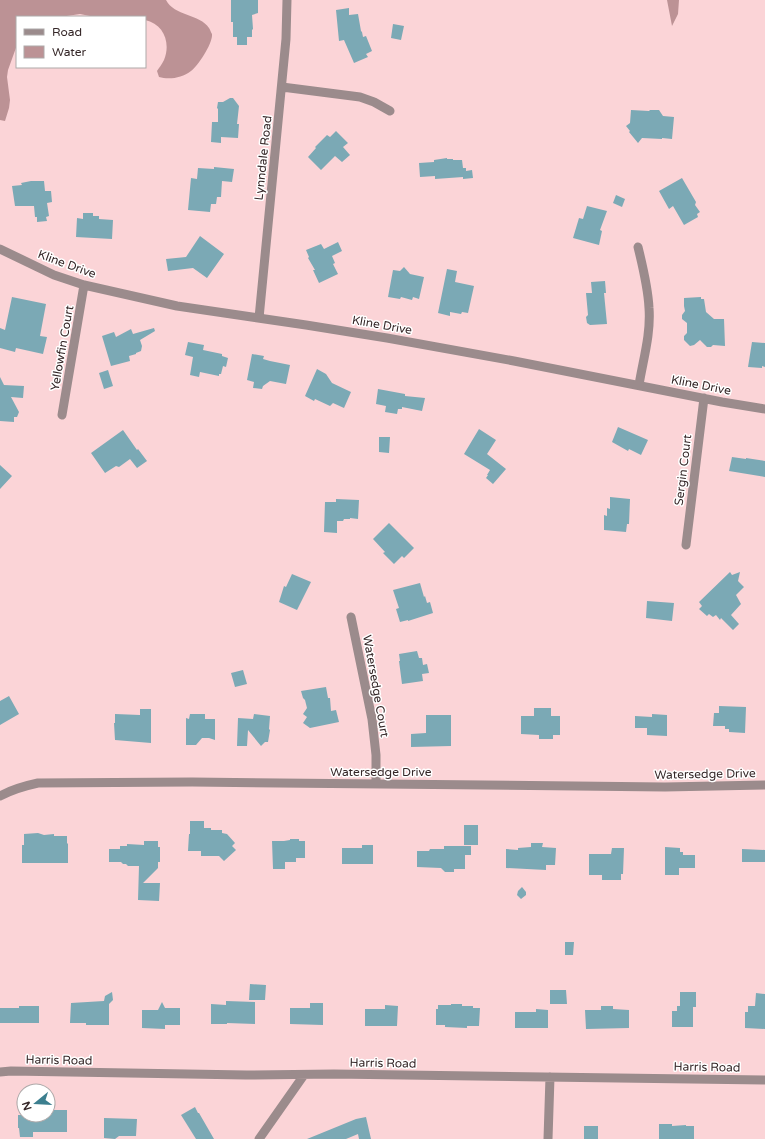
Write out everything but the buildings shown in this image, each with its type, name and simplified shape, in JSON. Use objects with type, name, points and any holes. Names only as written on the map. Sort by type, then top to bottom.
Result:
[{"type":"street","name":"Lynndale Road","points":[[259,318],[282,87],[286,39],[287,0]]},
{"type":"street","points":[[282,87],[360,97],[374,102],[390,111]]},
{"type":"street","points":[[638,248],[647,287],[649,310],[648,332],[639,385]]},
{"type":"street","name":"Kline Drive","points":[[0,250],[54,275],[84,285],[177,306],[387,338],[514,360],[765,409]]},
{"type":"street","name":"Yellowfin Court","points":[[62,415],[84,285]]},
{"type":"street","name":"Sergin Court","points":[[686,545],[704,398]]},
{"type":"street","name":"Watersedge Court","points":[[351,617],[372,719],[376,755],[376,784]]},
{"type":"street","name":"Watersedge Drive","points":[[0,796],[10,790],[38,783],[192,782],[665,787],[765,786]]},
{"type":"street","name":"Harris Road","points":[[0,1072],[765,1080]]},
{"type":"street","points":[[259,1139],[304,1074]]},
{"type":"street","points":[[548,1139],[550,1077]]},
{"type":"water","points":[[0,0],[166,0],[175,9],[205,23],[212,34],[210,43],[204,54],[191,71],[180,77],[163,78],[159,77],[157,71],[166,54],[166,41],[161,30],[152,22],[146,20],[146,16],[90,16],[80,14],[67,16],[16,16],[16,48],[7,77],[10,100],[9,108],[5,121],[0,120]]},
{"type":"water","points":[[667,0],[679,0],[678,14],[672,26]]}]
